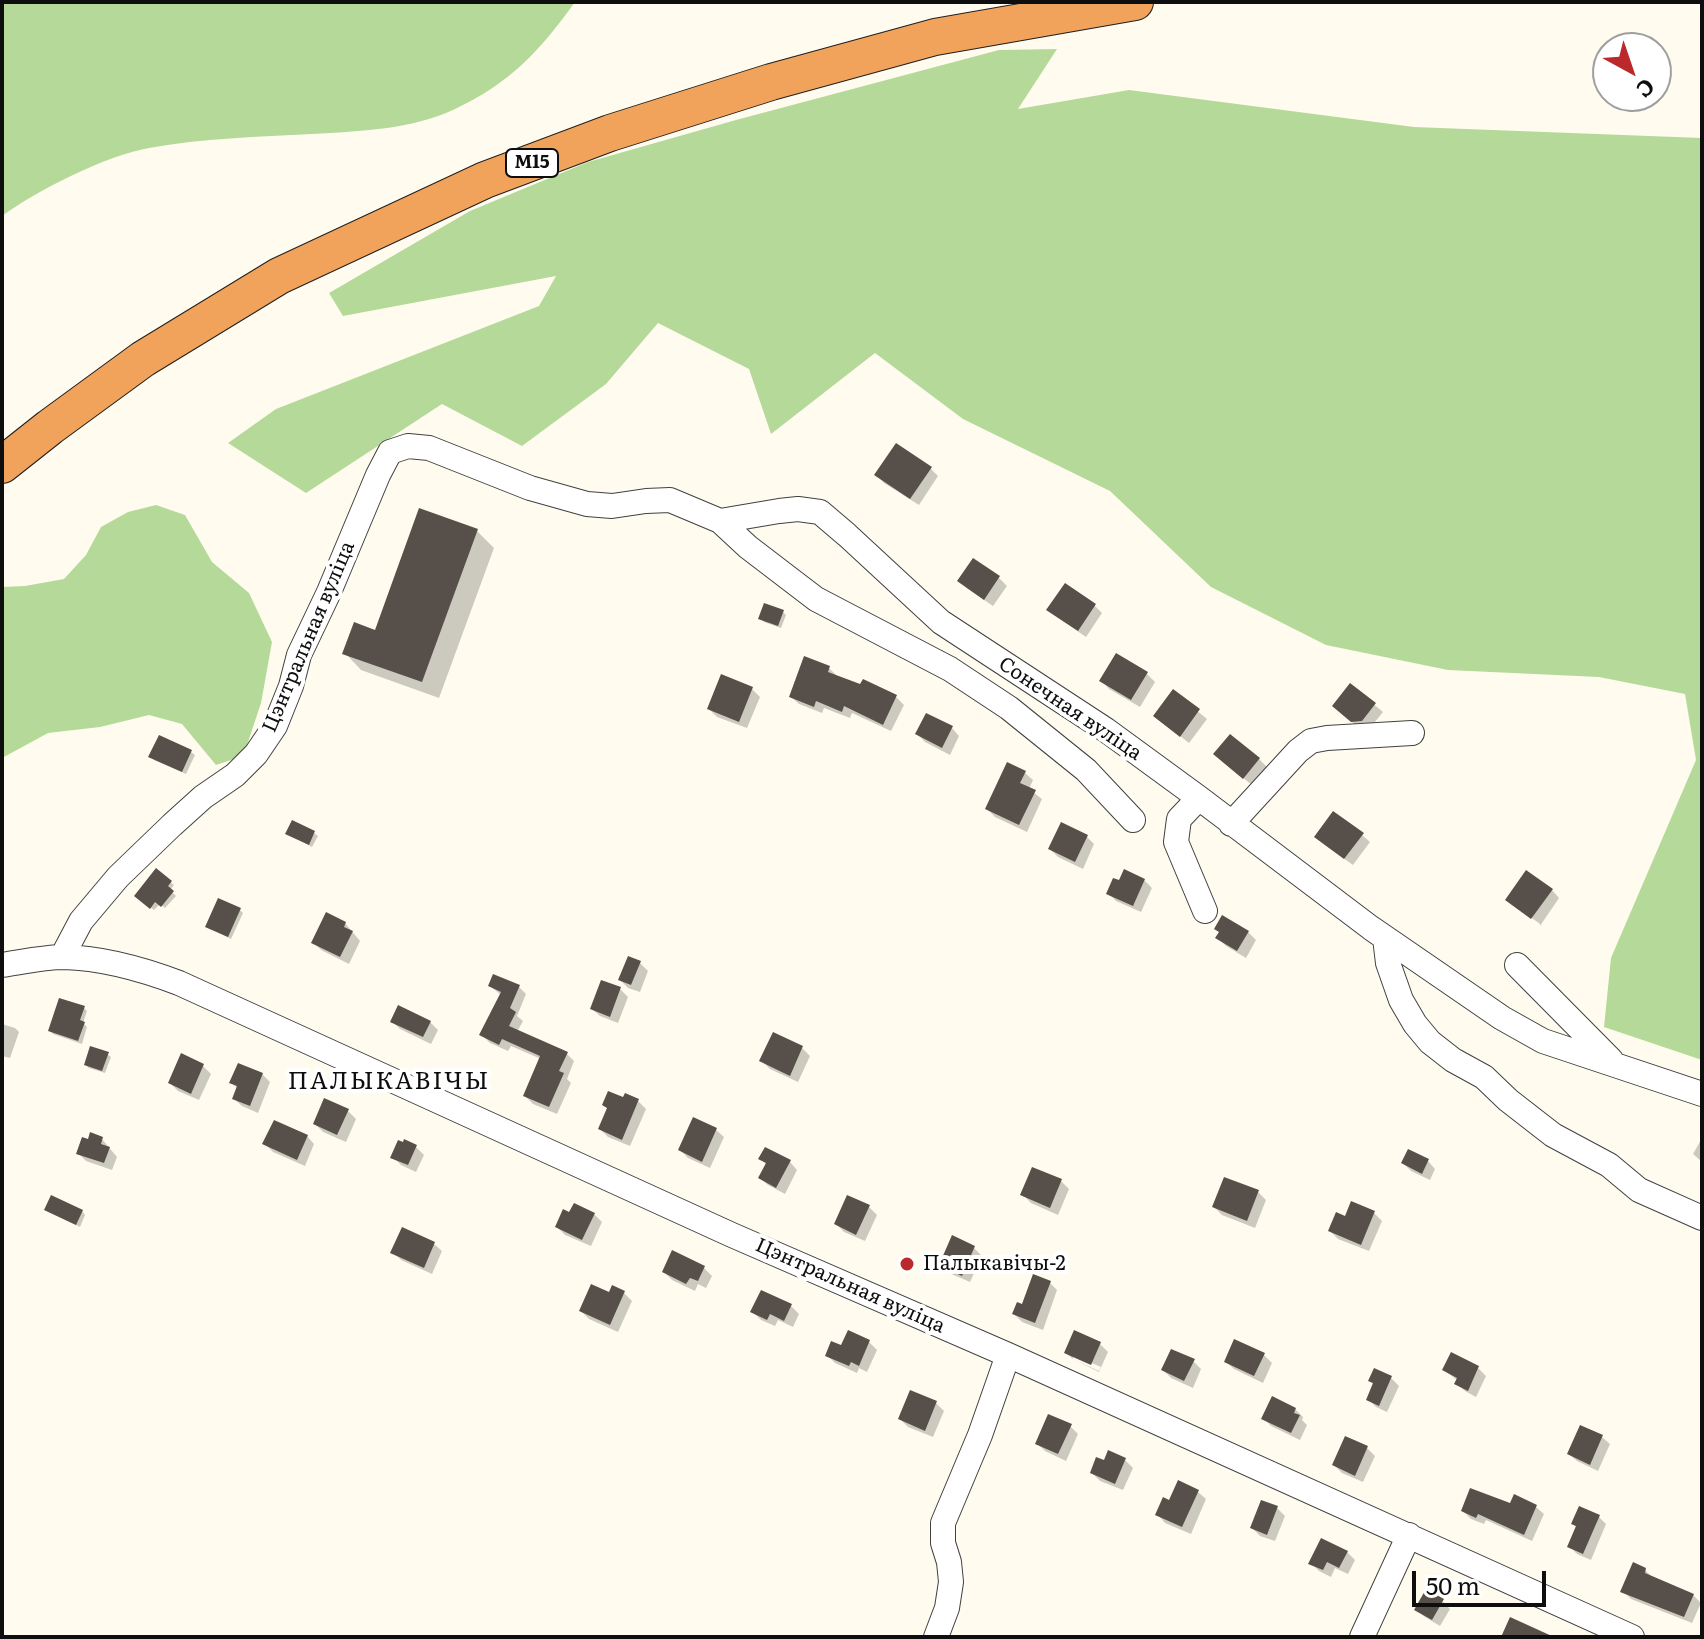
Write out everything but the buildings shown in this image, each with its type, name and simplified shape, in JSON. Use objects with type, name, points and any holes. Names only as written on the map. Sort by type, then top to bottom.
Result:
[{"type":"highway","name":"М15","points":[[2,465],[143,359],[265,284],[485,180],[610,133],[771,82],[935,37],[1135,2]]},
{"type":"street","name":"Цэнтральная вуліца","points":[[62,957],[81,921],[126,868],[203,797],[235,775],[256,754],[275,726],[299,655],[390,452],[408,446],[429,448],[530,488],[587,504],[612,506],[670,500],[720,521]]},
{"type":"street","name":"Сонечная вуліца","points":[[720,521],[798,509],[820,512],[941,622],[1106,730],[1385,938],[1502,1018],[1543,1041],[1702,1094]]},
{"type":"street","points":[[720,521],[748,547],[816,599],[950,669],[1009,708],[1086,770],[1133,820]]},
{"type":"street","points":[[1231,824],[1298,751],[1311,741],[1412,733]]},
{"type":"street","points":[[1199,798],[1179,819],[1176,842],[1205,911]]},
{"type":"street","points":[[1385,938],[1388,963],[1401,1000],[1430,1042],[1453,1060],[1484,1077],[1553,1135],[1609,1165],[1639,1190],[1702,1218]]},
{"type":"street","name":"Цэнтральная вуліца","points":[[2,965],[62,957],[113,963],[137,968],[200,992],[732,1235],[1008,1355],[1632,1637]]},
{"type":"street","points":[[1517,965],[1616,1064]]},
{"type":"street","points":[[936,1637],[947,1608],[951,1582],[943,1543],[943,1523],[980,1435],[1008,1355]]},
{"type":"street","points":[[1362,1637],[1409,1535]]},
{"type":"green space","points":[[2,2],[575,2],[536,51],[508,77],[475,99],[438,116],[367,130],[210,140],[149,148],[113,158],[72,175],[2,216]]},
{"type":"green space","points":[[1057,49],[1018,109],[1129,90],[1414,127],[1702,138],[1702,1060],[1604,1027],[1611,958],[1696,760],[1685,694],[1599,677],[1448,670],[1326,645],[1211,587],[1110,491],[963,419],[875,353],[771,434],[749,369],[658,323],[606,384],[522,446],[442,404],[306,493],[228,443],[276,409],[539,306],[556,276],[343,316],[329,293],[470,211],[588,162],[736,120],[999,50]]},
{"type":"green space","points":[[156,505],[185,515],[212,562],[249,593],[272,642],[261,703],[247,745],[234,759],[216,765],[182,724],[149,715],[100,727],[48,733],[2,758],[2,587],[64,579],[86,555],[101,527],[128,512]]},
{"type":"place","name":"Палыкавічы-2","points":[[907,1264]]},
{"type":"district","name":"ПАЛЫКАВІЧЫ","points":[[389,1082]]}]
